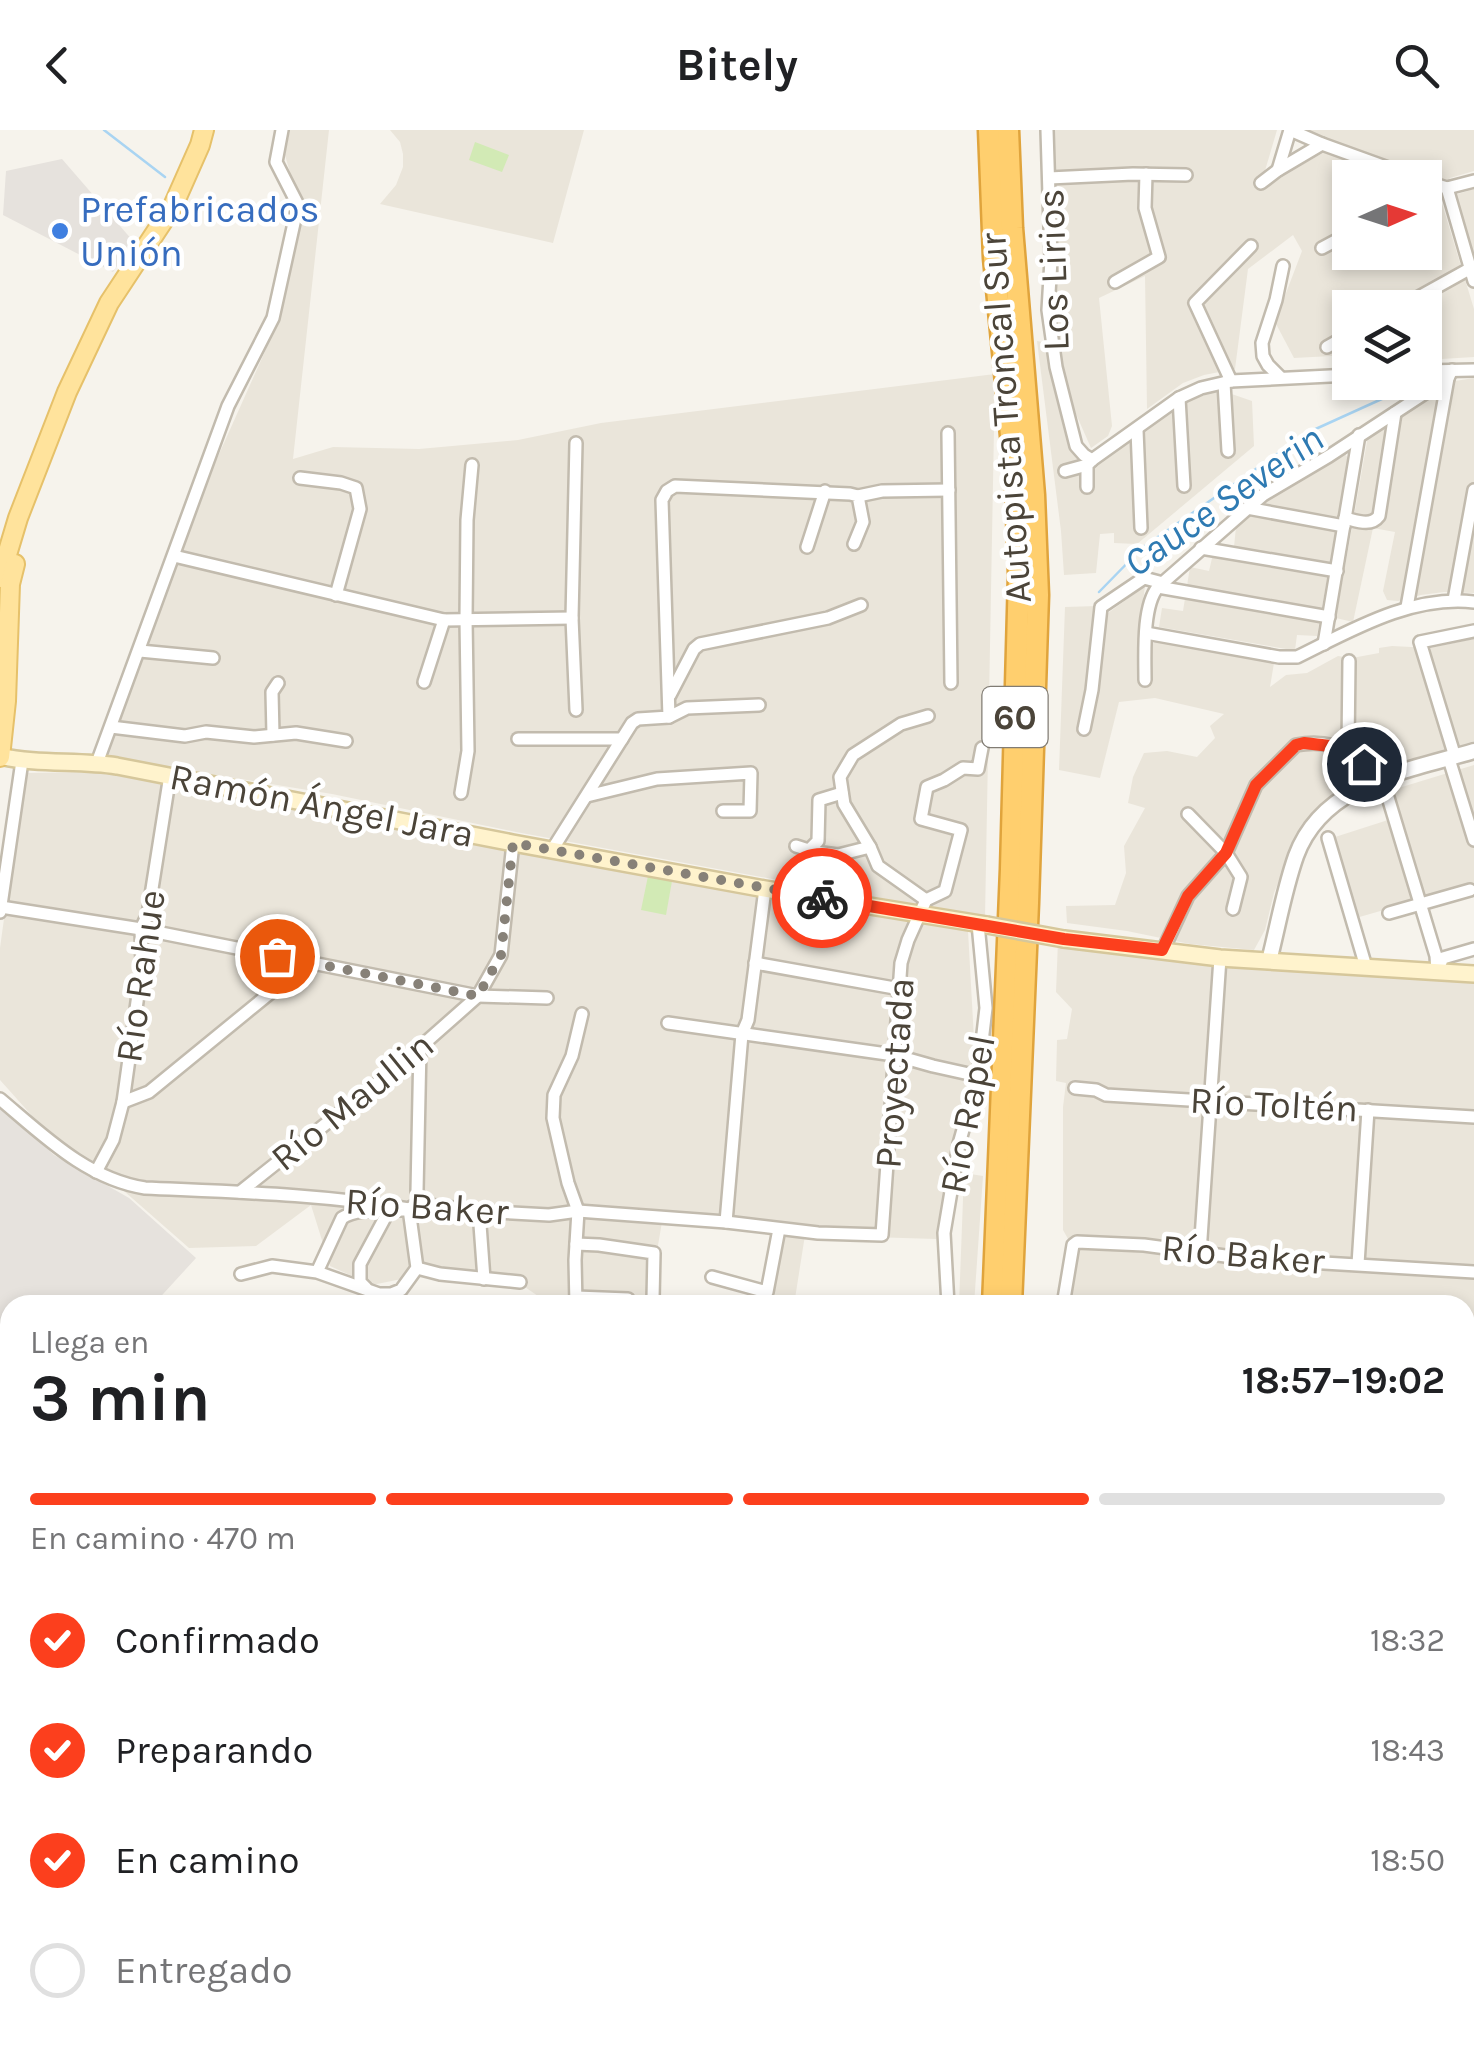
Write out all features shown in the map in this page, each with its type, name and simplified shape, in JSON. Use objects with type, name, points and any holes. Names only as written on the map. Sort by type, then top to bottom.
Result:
[{"type":"highway","name":"Autopista Troncal Sur","points":[[989,130],[994,258],[1016,488],[1019,574],[993,1295]]},
{"type":"highway","name":"Autopista Troncal Sur","points":[[1008,130],[1038,595],[1011,1295]]},
{"type":"main road","points":[[0,578],[66,392],[109,303],[173,206],[204,130]]},
{"type":"main road","points":[[0,756],[10,584],[28,516],[86,354]]},
{"type":"main road","name":"Ramón Ángel Jara","points":[[0,756],[22,761],[98,763],[170,775],[765,889],[923,907],[983,925],[1064,939],[1220,958],[1474,974]]},
{"type":"street","points":[[98,763],[228,406],[273,318],[298,205],[276,162],[282,130]]},
{"type":"street","name":"Los Lirios","points":[[1047,130],[1050,328],[1076,446],[1090,463]]},
{"type":"street","points":[[1278,170],[1290,130],[1366,160]]},
{"type":"street","points":[[1261,182],[1322,144]]},
{"type":"street","points":[[1115,282],[1159,257],[1146,208],[1146,174]]},
{"type":"street","points":[[1050,178],[1186,175]]},
{"type":"street","points":[[1442,186],[1474,181]]},
{"type":"street","points":[[1439,290],[1472,275],[1442,207]]},
{"type":"street","points":[[1322,248],[1332,243]]},
{"type":"street","points":[[1228,451],[1228,382],[1194,303],[1251,246]]},
{"type":"street","points":[[1280,378],[1262,356],[1262,343],[1282,266]]},
{"type":"street","points":[[1327,347],[1332,344]]},
{"type":"street","points":[[1442,373],[1474,370]]},
{"type":"street","points":[[1145,680],[1152,594],[1160,585],[1263,495],[1450,374]]},
{"type":"street","points":[[1408,607],[1450,374]]},
{"type":"street","points":[[1066,471],[1090,463],[1179,398],[1201,388],[1228,382],[1332,375]]},
{"type":"street","points":[[1179,398],[1184,486]]},
{"type":"street","points":[[1247,508],[1345,522],[1375,522],[1395,413]]},
{"type":"street","points":[[1138,430],[1141,528]]},
{"type":"street","points":[[948,433],[951,683]]},
{"type":"street","points":[[1324,644],[1359,435]]},
{"type":"street","points":[[576,443],[572,618],[576,710]]},
{"type":"street","points":[[1087,487],[1090,463]]},
{"type":"street","points":[[461,794],[468,750],[467,520],[472,465]]},
{"type":"street","points":[[300,478],[356,488],[360,497],[336,595]]},
{"type":"street","points":[[669,716],[662,500],[666,491],[675,486],[825,491],[858,496],[882,490],[949,490]]},
{"type":"street","points":[[1454,600],[1474,490]]},
{"type":"street","points":[[807,547],[825,491]]},
{"type":"street","points":[[854,544],[864,522],[858,496]]},
{"type":"street","points":[[1201,548],[1336,571]]},
{"type":"street","points":[[174,556],[444,620],[572,618]]},
{"type":"street","points":[[1084,730],[1101,607],[1144,578],[1160,585],[1329,617]]},
{"type":"street","points":[[1146,633],[1297,658],[1408,607],[1454,600],[1474,602]]},
{"type":"street","points":[[670,696],[700,644],[828,618],[862,604]]},
{"type":"street","points":[[424,682],[444,620]]},
{"type":"street","points":[[1474,631],[1420,642],[1474,840]]},
{"type":"street","points":[[140,651],[213,658]]},
{"type":"street","points":[[1348,662],[1348,748]]},
{"type":"street","points":[[273,735],[272,692],[278,683]]},
{"type":"street","points":[[552,850],[632,723],[687,708],[759,704]]},
{"type":"street","points":[[923,907],[878,866],[844,804],[840,776],[853,755],[901,724],[928,716]]},
{"type":"street","points":[[111,727],[185,736],[206,732],[254,737],[296,733],[346,741]]},
{"type":"street","points":[[518,740],[622,739]]},
{"type":"street","points":[[1162,950],[1188,896],[1226,853],[1256,785],[1296,745],[1304,743],[1348,748],[1380,780],[1436,956],[1437,971]]},
{"type":"street","name":"Proyectada","points":[[882,1235],[902,962],[923,907],[946,891],[961,830],[922,818],[927,787],[963,768],[978,768],[982,748]]},
{"type":"street","points":[[1270,961],[1292,867],[1306,834],[1320,815],[1357,788],[1474,751]]},
{"type":"street","points":[[22,761],[0,910],[141,929],[478,996],[547,998]]},
{"type":"street","points":[[587,796],[658,779],[751,774],[750,811],[722,811]]},
{"type":"street","name":"Río Rahue","points":[[96,1172],[112,1140],[123,1102],[142,966],[141,929],[148,914],[170,775]]},
{"type":"street","points":[[842,793],[819,800],[818,841],[802,848],[838,855],[870,847]]},
{"type":"street","points":[[1188,814],[1226,853],[1240,877],[1233,908]]},
{"type":"street","points":[[1328,838],[1366,967]]},
{"type":"street","name":"Río Maullin","points":[[240,1192],[478,996],[501,955],[513,843]]},
{"type":"street","points":[[726,1222],[742,1034],[748,1020],[765,889]]},
{"type":"street","points":[[1389,913],[1470,890]]},
{"type":"street","name":"Río Rapel","points":[[947,1295],[944,1233],[959,1144],[978,1076],[986,1008],[983,925]]},
{"type":"street","points":[[1437,971],[1443,958],[1474,950]]},
{"type":"street","points":[[1200,1253],[1220,958]]},
{"type":"street","points":[[123,1102],[149,1092],[308,962]]},
{"type":"street","points":[[755,963],[900,989]]},
{"type":"street","points":[[576,1295],[578,1212],[553,1118],[554,1095],[572,1056],[582,1014]]},
{"type":"street","points":[[668,1022],[894,1055],[978,1076]]},
{"type":"street","points":[[420,1046],[417,1191],[421,1201]]},
{"type":"street","name":"Río Toltén","points":[[1074,1088],[1096,1090],[1106,1096],[1474,1117]]},
{"type":"street","name":"Río Baker","points":[[0,1099],[83,1166],[145,1188],[362,1201],[409,1209],[421,1201],[478,1211],[578,1212],[882,1235]]},
{"type":"street","points":[[1358,1264],[1368,1110]]},
{"type":"street","points":[[242,1274],[272,1266],[318,1272],[379,1294],[391,1294],[400,1290],[417,1268],[409,1209],[358,1211],[342,1218],[318,1272]]},
{"type":"street","points":[[478,1211],[484,1278]]},
{"type":"street","points":[[368,1290],[360,1282],[360,1264],[388,1212]]},
{"type":"street","points":[[712,1277],[767,1292],[780,1229]]},
{"type":"street","name":"Río Baker","points":[[1064,1295],[1073,1245],[1078,1242],[1144,1244],[1240,1258],[1474,1272]]},
{"type":"street","points":[[576,1244],[654,1253],[653,1295]]},
{"type":"street","points":[[417,1268],[520,1282]]},
{"type":"shaded area","points":[[290,130],[329,130],[293,459],[333,447],[419,449],[518,440],[601,423],[995,374],[985,918],[516,832],[332,794],[106,757],[207,481],[275,329],[307,203],[296,194],[285,155]]},
{"type":"shaded area","points":[[390,130],[584,130],[553,243],[380,204],[396,185],[403,167],[400,142]]},
{"type":"shaded area","points":[[1050,130],[1277,130],[1264,174],[1269,183],[1323,153],[1306,130],[1474,130],[1474,171],[1450,178],[1442,193],[1442,160],[1332,160],[1332,270],[1442,270],[1442,204],[1474,309],[1474,357],[1442,359],[1442,290],[1332,290],[1332,356],[1294,358],[1275,322],[1302,251],[1293,235],[1248,269],[1235,369],[1183,383],[1147,409],[1145,276],[1099,298],[1112,426],[1108,436],[1091,448],[1069,398],[1052,308]]},
{"type":"shaded area","points":[[62,159],[133,241],[113,272],[3,215],[6,171]]},
{"type":"shaded area","points":[[1474,189],[1474,260],[1455,195]]},
{"type":"shaded area","points":[[1037,341],[1048,343],[1079,467],[1091,471],[1103,457],[1110,456],[1187,401],[1220,390],[1252,401],[1254,446],[1137,544],[1114,543],[1114,533],[1100,534],[1096,573],[1064,575]]},
{"type":"shaded area","points":[[1474,378],[1474,593],[1444,592],[1387,600],[1383,591],[1395,532],[1373,528],[1353,622],[1336,618],[1368,436],[1425,400],[1442,400],[1442,389],[1455,381]]},
{"type":"shaded area","points":[[1341,453],[1348,458],[1317,636],[1297,635],[1292,650],[1159,627],[1162,608],[1183,611],[1190,567],[1209,571],[1213,554],[1234,547],[1236,527],[1259,505]]},
{"type":"shaded area","points":[[1145,586],[1139,632],[1141,685],[1153,683],[1150,646],[1156,641],[1274,663],[1270,687],[1286,675],[1307,673],[1338,656],[1352,658],[1379,653],[1379,648],[1430,648],[1474,639],[1474,741],[1354,781],[1318,807],[1302,824],[1274,893],[1265,930],[1254,950],[1190,944],[1067,923],[1066,906],[1115,905],[1126,873],[1124,846],[1145,808],[1128,803],[1133,777],[1144,753],[1167,751],[1197,757],[1215,738],[1210,726],[1224,714],[1155,698],[1119,702],[1100,778],[1059,770],[1065,607],[1097,606],[1108,613]]},
{"type":"shaded area","points":[[1474,765],[1474,884],[1356,918],[1332,838],[1388,820],[1392,790]]},
{"type":"shaded area","points":[[98,772],[968,931],[974,1039],[970,1081],[936,1239],[805,1235],[796,1295],[768,1295],[776,1233],[663,1216],[650,1295],[536,1295],[522,1285],[446,1270],[372,1285],[330,1266],[311,1205],[256,1246],[189,1248],[100,1170],[42,1127],[0,1080],[0,948],[24,773]]},
{"type":"shaded area","points":[[1058,941],[1096,950],[1213,965],[1474,982],[1474,1295],[1072,1295],[1076,1253],[1063,1230],[1066,1083],[1056,1081],[1057,1040],[1067,1039],[1072,1009],[1056,992]]},
{"type":"shaded area","points":[[0,1106],[54,1155],[129,1198],[196,1258],[162,1295],[0,1295]]},
{"type":"shaded area","points":[[964,1173],[983,1176],[975,1295],[959,1295]]},
{"type":"green space","points":[[475,142],[509,155],[502,172],[469,160]]},
{"type":"green space","points":[[648,876],[672,881],[666,915],[641,910]]},
{"type":"waterway","points":[[104,130],[165,177]]},
{"type":"waterway","name":"Cauce Severin","points":[[1099,592],[1142,548],[1309,432],[1380,400]]},
{"type":"way so far","points":[[277,956],[478,996],[501,955],[513,843],[822,898]]},
{"type":"place","name":"Prefabricados Unión","points":[[60,231]]},
{"type":"route","points":[[822,898],[1064,939],[1162,950],[1188,896],[1226,853],[1256,785],[1296,745],[1348,748],[1364,764]]}]
